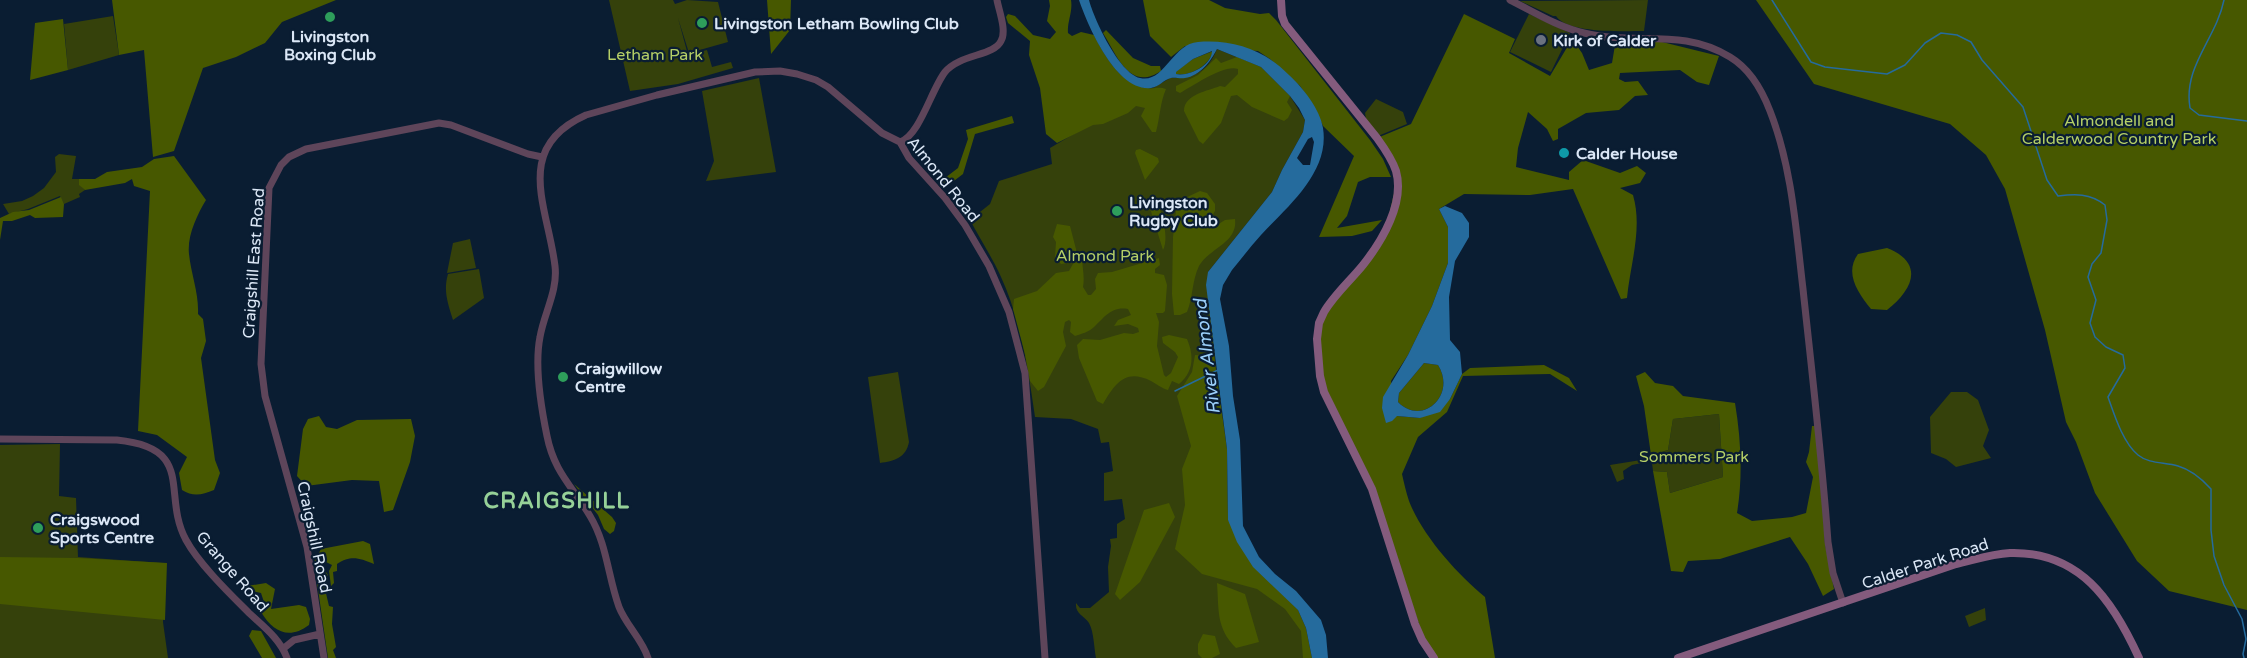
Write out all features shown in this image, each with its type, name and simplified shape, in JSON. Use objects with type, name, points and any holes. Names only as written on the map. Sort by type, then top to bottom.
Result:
[{"type":"main road","points":[[1281,4],[1285,24],[1377,138],[1390,157],[1395,170],[1396,193],[1386,228],[1374,250],[1324,312],[1318,331],[1318,354],[1324,392],[1372,489],[1415,624],[1434,658]]},
{"type":"main road","name":"Calder Park Road","points":[[1678,658],[1956,564],[1987,556],[2025,554],[2046,558],[2067,566],[2091,582],[2104,595],[2121,619],[2139,658]]},
{"type":"street","points":[[900,142],[906,140],[914,131],[949,68],[963,59],[995,49],[1001,42],[1003,33],[997,0]]},
{"type":"street","points":[[1510,0],[1571,29],[1612,38],[1690,40],[1731,58],[1755,80],[1770,111],[1781,143],[1796,226],[1828,542],[1833,573],[1843,603]]},
{"type":"street","name":"Almond Road","points":[[542,157],[556,134],[573,121],[641,99],[741,74],[768,70],[816,80],[836,92],[882,133],[900,142],[909,158],[945,198],[977,245],[998,285],[1016,331],[1027,387],[1046,658]]},
{"type":"street","name":"Craigshill East Road","points":[[273,424],[261,364],[269,188],[281,165],[297,152],[388,131],[445,123],[542,157]]},
{"type":"street","points":[[542,157],[539,182],[555,267],[554,292],[540,334],[538,349],[538,367],[547,437],[562,476],[590,515],[599,533],[622,615],[644,647],[648,658]]},
{"type":"street","name":"Craigshill Road","points":[[273,424],[303,530],[324,658]]},
{"type":"street","name":"Grange Road","points":[[0,439],[125,441],[147,446],[160,454],[174,479],[178,517],[186,540],[200,560],[238,602],[284,648]]},
{"type":"street","points":[[287,658],[284,648],[294,640],[320,634]]},
{"type":"green space","points":[[112,0],[336,0],[282,22],[265,43],[236,57],[203,68],[174,151],[153,157],[144,50],[119,55]]},
{"type":"green space","name":"Letham Park","points":[[609,0],[673,0],[675,4],[687,0],[718,2],[728,42],[689,53],[678,18],[688,55],[707,50],[712,67],[731,62],[733,68],[678,84],[630,91]]},
{"type":"green space","points":[[767,0],[791,0],[790,30],[771,54]]},
{"type":"green space","points":[[1049,0],[1071,0],[1068,33],[1072,36],[1081,32],[1094,35],[1103,52],[1122,75],[1138,86],[1166,89],[1156,132],[1152,132],[1141,116],[1145,108],[1136,106],[1128,113],[1103,124],[1093,125],[1057,143],[1046,134],[1040,88],[1029,55],[1030,41],[1008,23],[1006,17],[1008,14],[1015,16],[1033,35],[1050,39],[1056,32],[1047,21]]},
{"type":"green space","points":[[1143,0],[1209,0],[1225,8],[1260,14],[1269,13],[1276,20],[1383,159],[1391,177],[1370,177],[1358,182],[1347,216],[1337,228],[1382,220],[1372,231],[1352,236],[1319,237],[1354,156],[1323,126],[1300,86],[1258,51],[1185,46],[1171,57],[1150,36]]},
{"type":"green space","points":[[1648,0],[1644,31],[1584,29],[1562,22],[1556,16],[1520,1]]},
{"type":"green space","name":"Almondell and Calderwood Country Park","points":[[1756,0],[2247,0],[2247,610],[2169,591],[2137,561],[2095,493],[2066,422],[2045,330],[2005,189],[1986,155],[1950,124],[1814,84]]},
{"type":"green space","points":[[1464,14],[1515,39],[1509,53],[1550,76],[1572,39],[1582,53],[1589,70],[1612,63],[1615,45],[1654,40],[1719,56],[1709,85],[1697,82],[1680,70],[1620,73],[1619,79],[1625,82],[1638,81],[1648,95],[1635,96],[1619,110],[1586,113],[1558,129],[1558,139],[1553,141],[1547,129],[1528,112],[1518,148],[1516,167],[1569,180],[1569,172],[1583,160],[1620,173],[1637,166],[1646,173],[1640,183],[1620,188],[1633,195],[1637,221],[1627,298],[1621,299],[1573,189],[1530,195],[1464,194],[1439,209],[1448,227],[1448,263],[1432,306],[1408,355],[1391,381],[1397,416],[1420,418],[1450,399],[1462,374],[1470,368],[1544,365],[1569,378],[1577,391],[1550,374],[1463,376],[1447,412],[1418,437],[1402,474],[1409,501],[1422,527],[1452,565],[1485,597],[1495,658],[1434,658],[1427,647],[1372,489],[1324,392],[1319,323],[1386,228],[1397,180],[1377,138],[1411,124]]},
{"type":"green space","points":[[1529,14],[1570,33],[1551,72],[1510,52]]},
{"type":"green space","points":[[113,16],[119,55],[68,70],[64,24]]},
{"type":"green space","points":[[63,19],[68,70],[30,80],[35,23]]},
{"type":"green space","points":[[1106,30],[1133,58],[1151,66],[1160,66],[1161,71],[1141,77],[1133,74],[1119,61],[1103,33]]},
{"type":"green space","name":"Almond Park","points":[[1217,49],[1261,67],[1290,96],[1305,120],[1303,132],[1272,192],[1208,272],[1228,520],[1298,610],[1312,658],[1096,658],[1091,627],[1078,612],[1076,603],[1080,608],[1090,608],[1109,592],[1110,539],[1117,538],[1117,524],[1125,519],[1122,499],[1104,501],[1104,473],[1113,471],[1109,442],[1101,443],[1098,429],[1071,419],[1035,417],[1014,311],[997,270],[970,220],[990,204],[999,181],[1052,164],[1050,148],[1170,78],[1186,77],[1199,72],[1209,63]]},
{"type":"green space","points":[[1213,51],[1208,61],[1199,69],[1187,74],[1176,74],[1175,72],[1193,59]]},
{"type":"green space","points":[[1237,57],[1261,67],[1290,96],[1287,102],[1292,110],[1284,121],[1252,107],[1237,95],[1231,96],[1221,123],[1203,144],[1199,141],[1184,111],[1185,105],[1198,94],[1220,86],[1225,87],[1238,74],[1238,69],[1232,68],[1217,73],[1180,93],[1176,91],[1176,86],[1198,75],[1216,58],[1221,63]]},
{"type":"green space","points":[[759,78],[776,172],[706,181],[714,161],[702,91]]},
{"type":"green space","points":[[1376,99],[1403,112],[1407,124],[1378,136],[1366,119],[1365,113]]},
{"type":"green space","points":[[1012,116],[1014,123],[975,134],[963,174],[946,187],[941,181],[958,168],[968,139],[966,130]]},
{"type":"green space","points":[[1140,149],[1158,158],[1159,162],[1145,180],[1135,153]]},
{"type":"green space","points":[[59,154],[76,156],[72,179],[79,179],[79,184],[85,190],[79,194],[80,197],[64,204],[60,196],[9,214],[3,204],[22,201],[44,188],[56,172],[55,157]]},
{"type":"green space","points":[[174,156],[206,200],[191,233],[189,254],[198,314],[203,319],[206,341],[201,358],[215,460],[220,473],[214,490],[198,494],[190,494],[182,490],[179,473],[187,457],[157,435],[138,431],[150,191],[134,186],[132,179],[125,183],[85,190],[79,185],[79,179],[95,179],[107,172],[142,167],[154,159]]},
{"type":"green space","points":[[1200,191],[1207,193],[1215,204],[1215,211],[1209,221],[1211,224],[1217,225],[1225,220],[1235,219],[1235,227],[1228,240],[1209,254],[1199,266],[1187,312],[1174,315],[1173,237],[1176,211],[1183,199]]},
{"type":"green space","points":[[61,197],[64,204],[63,217],[35,218],[30,215],[12,221],[3,221],[0,240],[0,218],[13,212],[29,210]]},
{"type":"green space","points":[[1156,201],[1164,226],[1163,250],[1149,205],[1150,202]]},
{"type":"green space","points":[[1057,224],[1070,226],[1077,253],[1082,256],[1083,287],[1088,295],[1096,289],[1095,279],[1098,273],[1112,272],[1159,258],[1160,265],[1155,269],[1155,273],[1164,275],[1167,285],[1165,311],[1156,313],[1159,322],[1157,346],[1164,375],[1166,377],[1171,373],[1178,357],[1163,343],[1162,337],[1169,335],[1187,339],[1192,357],[1188,374],[1179,384],[1172,381],[1168,390],[1142,377],[1128,377],[1112,390],[1103,404],[1097,401],[1079,358],[1077,345],[1083,339],[1100,340],[1124,333],[1139,332],[1138,328],[1128,324],[1114,326],[1118,320],[1131,315],[1128,309],[1112,311],[1090,330],[1075,336],[1070,332],[1071,322],[1069,320],[1065,322],[1063,332],[1066,346],[1044,387],[1038,391],[1030,381],[1013,309],[1014,299],[1037,291],[1056,273],[1069,271],[1074,262],[1061,264],[1055,257],[1056,242],[1053,237]]},
{"type":"green space","points":[[470,239],[476,268],[447,273],[453,243]]},
{"type":"green space","points":[[1887,248],[1907,261],[1911,269],[1911,277],[1903,294],[1887,310],[1871,309],[1857,290],[1852,268],[1858,254]]},
{"type":"green space","points":[[479,269],[484,298],[453,320],[446,292],[448,274]]},
{"type":"green space","points":[[1195,355],[1214,356],[1227,449],[1228,520],[1281,593],[1298,610],[1306,628],[1312,658],[1303,658],[1301,631],[1285,609],[1257,589],[1202,574],[1175,549],[1185,505],[1182,469],[1191,446],[1177,396],[1192,372]]},
{"type":"green space","points":[[1424,363],[1438,365],[1443,376],[1440,396],[1426,409],[1417,411],[1407,409],[1398,402],[1399,393]]},
{"type":"green space","points":[[898,372],[909,442],[905,452],[899,458],[880,463],[868,377]]},
{"type":"green space","points":[[1645,372],[1655,383],[1673,386],[1683,396],[1735,403],[1741,458],[1737,513],[1752,521],[1792,517],[1806,513],[1813,477],[1806,462],[1812,426],[1815,426],[1825,544],[1834,589],[1823,596],[1808,564],[1790,537],[1720,559],[1688,561],[1683,572],[1671,571],[1653,471],[1667,472],[1670,493],[1723,477],[1719,414],[1673,419],[1668,450],[1651,455],[1644,406],[1636,376]]},
{"type":"green space","points":[[1951,392],[1967,392],[1978,400],[1989,430],[1983,446],[1991,458],[1956,467],[1946,459],[1931,453],[1930,417]]},
{"type":"green space","name":"Sommers Park","points":[[1719,414],[1723,477],[1670,493],[1667,472],[1653,471],[1651,455],[1668,450],[1673,419]]},
{"type":"green space","points":[[319,416],[326,427],[337,429],[357,420],[411,419],[415,436],[410,462],[393,510],[384,512],[379,481],[352,480],[306,486],[297,476],[303,429],[308,419]]},
{"type":"green space","name":"Craigswood Sports Centre","points":[[60,444],[59,496],[76,498],[78,557],[163,563],[163,622],[168,658],[0,658],[0,445]]},
{"type":"green space","points":[[1647,459],[1647,462],[1632,465],[1623,471],[1624,479],[1617,482],[1610,465]]},
{"type":"green space","points":[[574,484],[612,517],[616,523],[614,531],[610,534],[604,529],[598,515]]},
{"type":"green space","points":[[1169,503],[1175,517],[1140,582],[1120,600],[1115,594],[1144,510]]},
{"type":"green space","points":[[363,541],[370,544],[374,564],[355,558],[342,561],[337,564],[337,571],[333,572],[334,583],[331,586],[329,571],[332,565],[326,562],[322,566],[328,575],[324,585],[329,606],[333,607],[332,624],[336,647],[333,650],[336,658],[328,658],[314,562],[321,549]]},
{"type":"green space","points":[[0,557],[78,558],[167,563],[165,620],[0,604]]},
{"type":"green space","points":[[266,583],[275,589],[271,609],[299,605],[306,607],[310,619],[309,625],[302,630],[288,633],[271,625],[261,612],[265,605],[261,593],[241,587]]},
{"type":"green space","points":[[1217,583],[1245,594],[1259,642],[1236,648],[1230,641],[1220,618]]},
{"type":"green space","points":[[1985,608],[1986,620],[1969,627],[1965,616]]},
{"type":"green space","points":[[252,630],[261,631],[276,658],[262,658],[249,636]]},
{"type":"green space","points":[[1203,634],[1215,636],[1220,654],[1212,658],[1202,658],[1198,654],[1198,644]]},
{"type":"water","points":[[1079,0],[1089,0],[1108,44],[1124,66],[1140,78],[1156,75],[1181,49],[1189,44],[1224,42],[1248,48],[1280,66],[1305,92],[1315,106],[1321,121],[1323,144],[1314,174],[1232,270],[1223,285],[1220,299],[1229,346],[1233,396],[1240,440],[1243,526],[1259,557],[1296,591],[1321,620],[1326,635],[1328,658],[1312,658],[1306,628],[1298,610],[1253,567],[1237,542],[1228,520],[1227,449],[1206,285],[1208,272],[1272,192],[1303,132],[1305,120],[1290,96],[1261,67],[1217,49],[1208,63],[1190,77],[1171,78],[1151,88],[1138,86],[1126,80],[1115,69],[1105,55]],"holes":[[[1212,51],[1208,61],[1199,69],[1187,74],[1176,74],[1193,59]],[[1312,137],[1314,142],[1310,165],[1303,165],[1297,158],[1308,139]]]},
{"type":"water","points":[[1445,206],[1462,213],[1469,223],[1469,237],[1455,261],[1449,297],[1450,340],[1460,352],[1462,374],[1450,399],[1440,412],[1420,418],[1397,416],[1386,423],[1382,408],[1383,397],[1408,355],[1432,306],[1448,263],[1448,227],[1439,209]],"holes":[[[1424,363],[1438,365],[1443,376],[1443,387],[1434,404],[1417,411],[1407,409],[1398,402],[1399,393]]]},
{"type":"waterway","points":[[1772,0],[1811,62],[1825,67],[1887,74],[1905,65],[1925,43],[1941,33],[1957,35],[1971,42],[1982,60],[2023,107],[2047,180],[2058,196],[2088,196],[2105,205],[2107,220],[2101,253],[2092,264],[2088,277],[2096,300],[2090,323],[2095,337],[2106,347],[2123,355],[2125,368],[2108,397],[2123,436],[2138,455],[2147,460],[2188,470],[2211,489],[2211,530],[2214,556],[2224,585],[2242,619],[2246,639],[2244,658]]},
{"type":"waterway","points":[[2224,0],[2191,79],[2190,108],[2199,115],[2247,121]]},
{"type":"waterway","name":"River Almond","points":[[1175,391],[1218,370]]},
{"type":"place","name":"Livingston Boxing Club","points":[[330,17]]},
{"type":"place","name":"Livingston Letham Bowling Club","points":[[702,23]]},
{"type":"place","name":"Kirk of Calder","points":[[1541,40]]},
{"type":"place","name":"Calder House","points":[[1564,153]]},
{"type":"place","name":"Livingston Rugby Club","points":[[1117,211]]},
{"type":"place","name":"Craigwillow Centre","points":[[563,377]]},
{"type":"place","name":"Craigswood Sports Centre","points":[[38,528]]},
{"type":"district","name":"CRAIGSHILL","points":[[557,500]]}]
